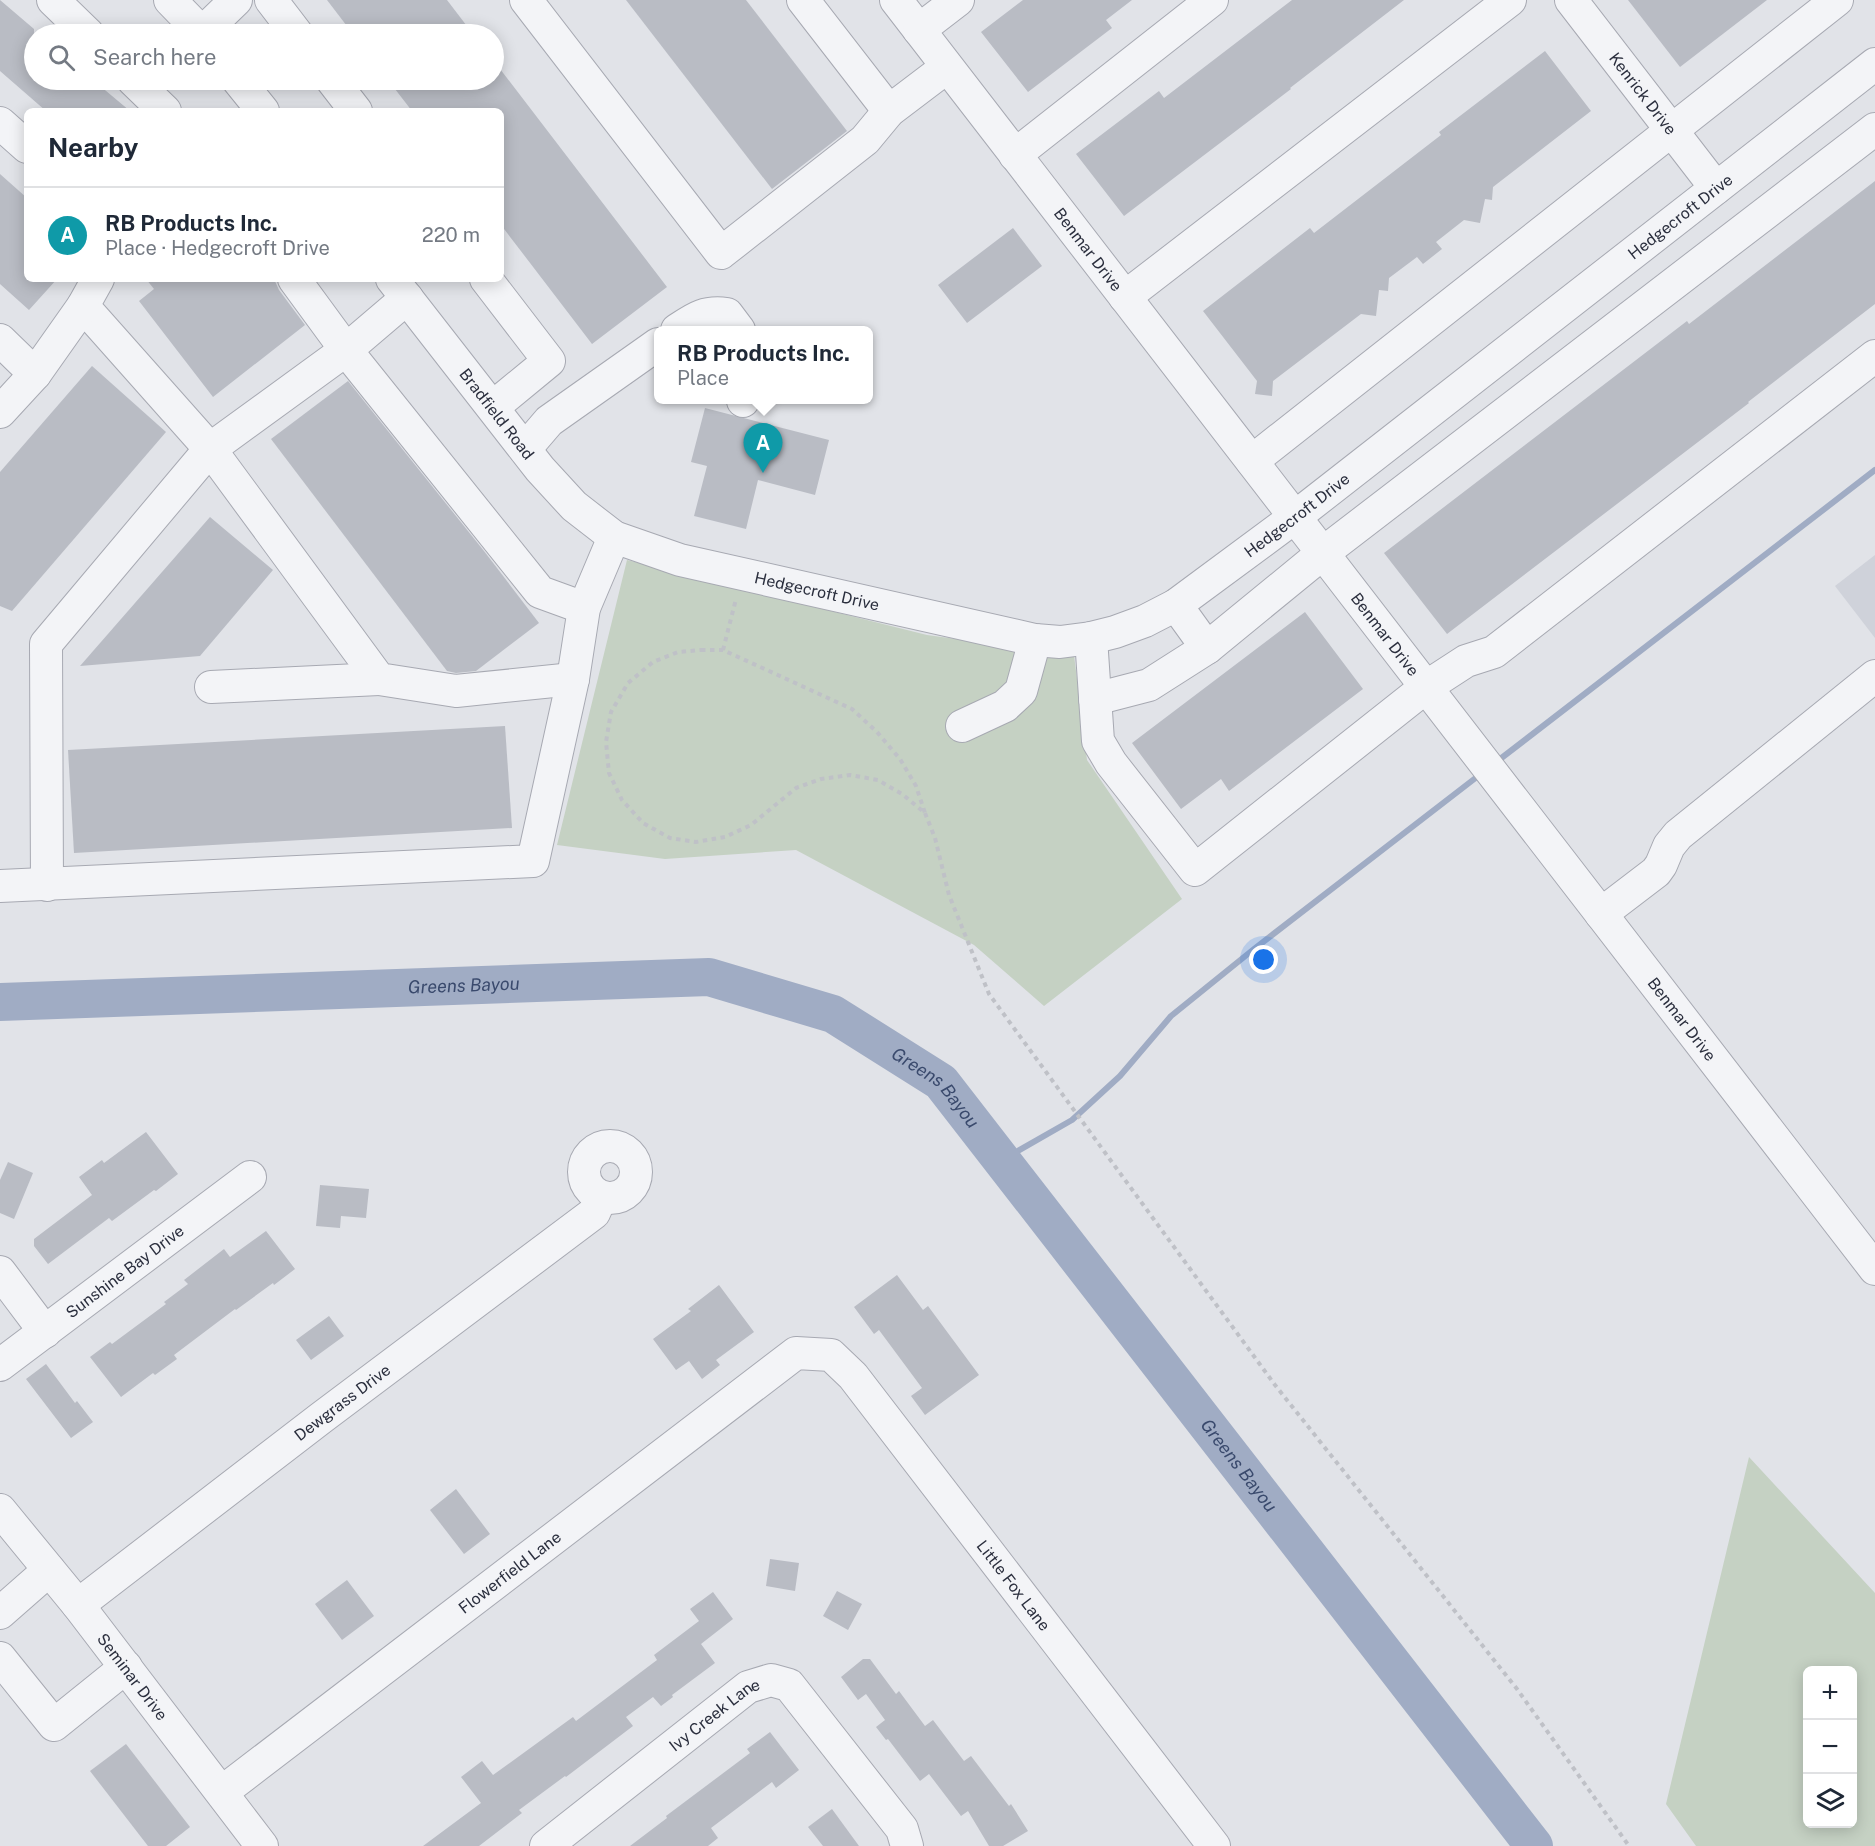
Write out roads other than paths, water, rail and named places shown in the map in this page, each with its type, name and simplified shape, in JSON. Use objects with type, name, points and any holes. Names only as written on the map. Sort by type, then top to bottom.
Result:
[{"type":"street","points":[[52,0],[77,24]]},
{"type":"street","points":[[170,0],[193,24]]},
{"type":"street","points":[[212,24],[236,0]]},
{"type":"street","points":[[271,0],[289,24]]},
{"type":"street","points":[[526,0],[721,253],[865,140],[889,111],[947,67]]},
{"type":"street","points":[[803,0],[889,111]]},
{"type":"street","name":"Benmar Drive","points":[[896,0],[1875,1269]]},
{"type":"street","points":[[919,30],[958,0]]},
{"type":"street","points":[[1015,155],[1212,0]]},
{"type":"street","points":[[1125,297],[1510,0]]},
{"type":"street","name":"Kenrick Drive","points":[[1571,0],[1716,188]]},
{"type":"street","points":[[1252,461],[1837,0]]},
{"type":"street","name":"Hedgecroft Drive","points":[[614,537],[680,560],[1035,640],[1060,642],[1091,638],[1145,621],[1176,605],[1295,517],[1875,64]]},
{"type":"street","points":[[143,90],[162,108]]},
{"type":"street","points":[[245,90],[256,108]]},
{"type":"street","points":[[340,90],[354,108]]},
{"type":"street","points":[[0,123],[24,144]]},
{"type":"street","points":[[1095,699],[1149,685],[1207,648],[1323,553],[1875,129]]},
{"type":"street","points":[[1643,245],[1673,284]]},
{"type":"street","points":[[0,412],[35,374],[83,306],[96,282]]},
{"type":"street","points":[[296,282],[346,350],[540,592],[584,608]]},
{"type":"street","points":[[488,282],[549,361],[493,407]]},
{"type":"street","points":[[47,885],[46,644],[210,449],[346,350],[400,288]]},
{"type":"street","name":"Bradfield Road","points":[[400,288],[540,469],[574,506],[614,537]]},
{"type":"street","points":[[83,306],[210,449],[379,679]]},
{"type":"street","points":[[683,326],[696,317],[713,312],[727,314],[736,326]]},
{"type":"street","points":[[0,340],[35,374]]},
{"type":"street","points":[[525,449],[549,421],[654,347]]},
{"type":"street","points":[[1091,638],[1098,741],[1111,762],[1195,870],[1426,687],[1466,661],[1494,652],[1875,356]]},
{"type":"street","points":[[0,886],[533,861],[573,679],[584,608],[614,537]]},
{"type":"street","points":[[1176,605],[1207,648]]},
{"type":"street","points":[[962,726],[1005,706],[1021,691],[1035,640]]},
{"type":"street","points":[[1601,914],[1656,872],[1669,846],[1678,835],[1875,676]]},
{"type":"street","points":[[211,687],[379,679],[456,691],[573,679]]},
{"type":"street","name":"Sunshine Bay Drive","points":[[0,1365],[250,1177]]},
{"type":"street","name":"Dewgrass Drive","points":[[78,1605],[330,1411],[594,1213],[601,1197]]},
{"type":"street","points":[[0,1272],[45,1332]]},
{"type":"street","name":"Flowerfield Lane","points":[[222,1792],[796,1353]]},
{"type":"street","name":"Little Fox Lane","points":[[796,1353],[831,1355],[853,1376],[1214,1846]]},
{"type":"street","name":"Seminar Drive","points":[[0,1510],[78,1605],[222,1792],[250,1842]]},
{"type":"street","points":[[0,1613],[49,1570]]},
{"type":"street","points":[[0,1658],[54,1725],[126,1667]]},
{"type":"street","name":"Ivy Creek Lane","points":[[546,1846],[748,1687],[771,1680],[789,1686],[902,1829],[907,1846]]},
{"type":"waterway","points":[[1495,763],[1875,470]]},
{"type":"waterway","points":[[1002,1160],[1072,1120],[1120,1076],[1171,1016],[1482,773]]},
{"type":"waterway","name":"Greens Bayou","points":[[0,1002],[709,977],[833,1014],[941,1082],[1534,1846]]},
{"type":"place","name":"RB Products Inc.","points":[[763,473]]}]
